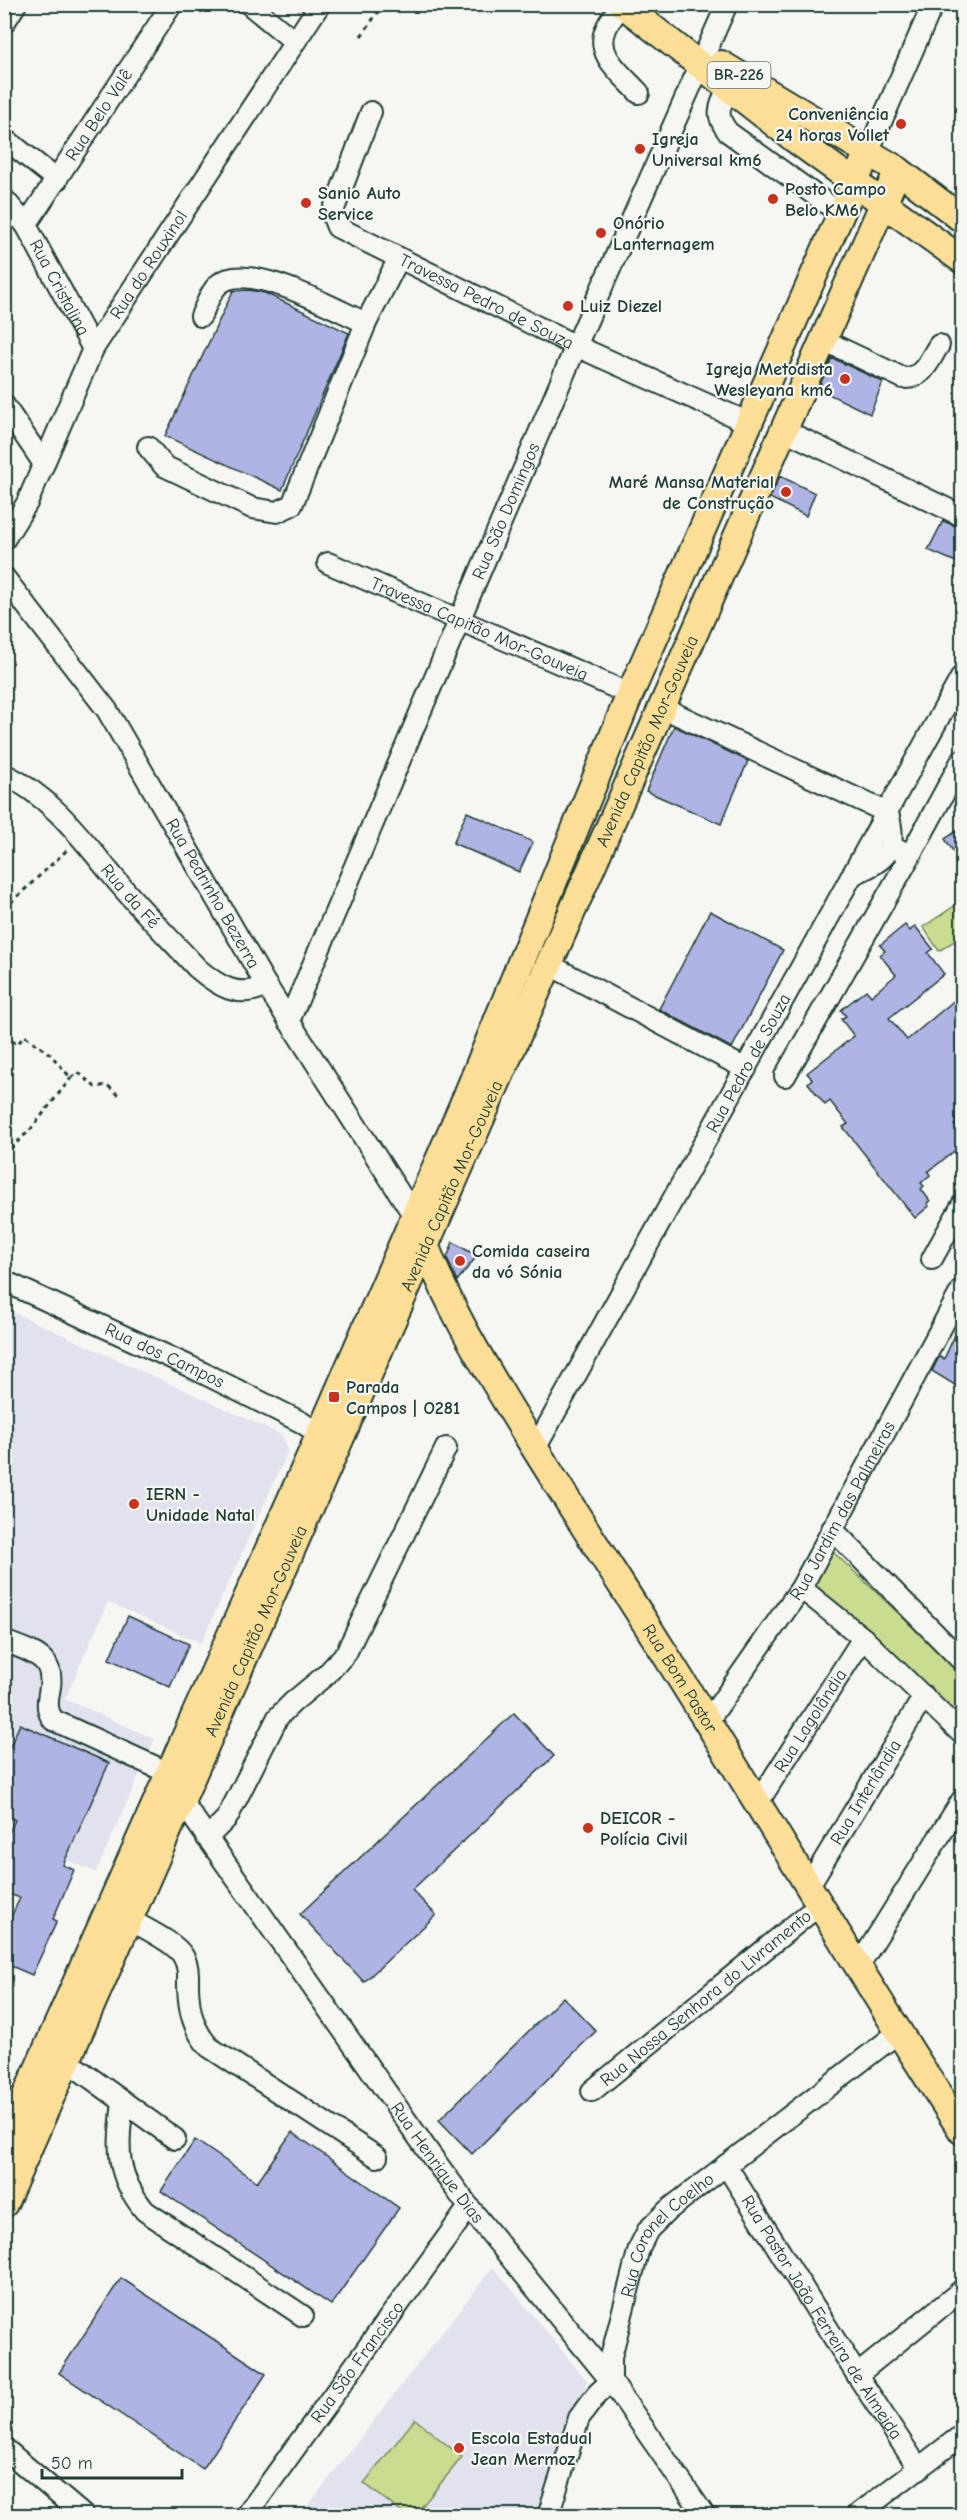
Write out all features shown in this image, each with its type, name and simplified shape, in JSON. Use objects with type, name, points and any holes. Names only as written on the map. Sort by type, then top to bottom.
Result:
[{"type":"main road","name":"BR-226","points":[[622,4],[703,60],[898,170],[963,219]]},
{"type":"main road","name":"BR-226","points":[[703,60],[728,87],[882,204],[963,260]]},
{"type":"main road","name":"Avenida Capitão Mor-Gouveia","points":[[4,2204],[182,1800],[237,1647],[318,1438],[467,1095],[630,694],[868,152]]},
{"type":"main road","name":"Avenida Capitão Mor-Gouveia","points":[[4,2145],[169,1773],[237,1647],[425,1244],[898,170]]},
{"type":"main road","name":"Rua Bom Pastor","points":[[414,1216],[451,1308],[535,1449],[708,1721],[813,1896],[963,2130]]},
{"type":"street","points":[[4,23],[16,4]]},
{"type":"street","name":"Rua Belo Valê","points":[[26,225],[172,4]]},
{"type":"street","points":[[249,4],[294,41]]},
{"type":"street","name":"Rua do Rouxinol","points":[[4,540],[27,503],[93,349],[320,4]]},
{"type":"street","points":[[622,4],[606,28],[603,40],[606,56],[639,93]]},
{"type":"street","name":"Rua São Domingos","points":[[289,1021],[576,346],[728,4]]},
{"type":"street","points":[[868,152],[933,4]]},
{"type":"street","points":[[728,87],[719,110],[720,122],[728,132],[830,206],[839,216]]},
{"type":"street","name":"Travessa Pedro de Souza","points":[[371,112],[332,214],[341,229],[576,346],[749,423]]},
{"type":"street","points":[[4,138],[57,180]]},
{"type":"street","name":"Rua Cristalina","points":[[4,199],[26,225],[93,349]]},
{"type":"street","points":[[148,447],[164,466],[252,508],[277,512],[287,509],[297,498],[366,323],[399,258]]},
{"type":"street","points":[[201,316],[214,290],[228,278],[238,276],[268,280],[366,323]]},
{"type":"street","points":[[824,340],[903,378],[913,379],[922,374],[939,345]]},
{"type":"street","points":[[4,405],[44,464]]},
{"type":"street","points":[[784,430],[963,516]]},
{"type":"street","name":"Travessa Capitão Mor-Gouveia","points":[[328,563],[630,694]]},
{"type":"street","name":"Rua Pedrinho Bezerra","points":[[4,577],[107,710],[266,985],[414,1216]]},
{"type":"street","name":"Rua Pedro de Souza","points":[[535,1449],[963,675]]},
{"type":"street","points":[[661,707],[888,813],[893,829],[892,847],[883,859],[854,874]]},
{"type":"street","points":[[785,1076],[963,760]]},
{"type":"street","name":"Rua da Fé","points":[[4,774],[48,803],[69,822],[130,895],[207,977],[219,986],[239,993],[256,991],[266,985]]},
{"type":"street","points":[[892,847],[910,856]]},
{"type":"street","points":[[549,964],[746,1069]]},
{"type":"street","points":[[932,1259],[963,1205]]},
{"type":"street","name":"Rua dos Campos","points":[[4,1281],[191,1367],[308,1426],[318,1438]]},
{"type":"street","name":"Rua Jardim das Palmeiras","points":[[708,1721],[801,1588],[832,1529],[955,1323],[963,1289]]},
{"type":"street","points":[[207,1838],[227,1818],[278,1717],[327,1674],[345,1653],[446,1448]]},
{"type":"street","points":[[832,1529],[963,1661]]},
{"type":"street","points":[[801,1588],[863,1638],[963,1734]]},
{"type":"street","name":"Rua Lagolândia","points":[[757,1804],[863,1638]]},
{"type":"street","points":[[4,1641],[35,1654],[44,1660],[50,1669],[52,1679],[47,1703],[48,1713],[52,1720],[169,1773]]},
{"type":"street","name":"Rua Interlândia","points":[[813,1896],[924,1696]]},
{"type":"street","name":"Rua Henrique Dias","points":[[182,1800],[331,2016],[470,2207],[611,2381],[705,2516]]},
{"type":"street","points":[[858,1967],[957,1822],[963,1800]]},
{"type":"street","name":"Rua Nossa Senhora do Livramento","points":[[591,2091],[813,1896]]},
{"type":"street","points":[[129,1919],[176,1948],[183,1956],[189,1970],[191,2020],[198,2035],[209,2047],[377,2157]]},
{"type":"street","name":"Rua Coronel Coelho","points":[[611,2381],[611,2357],[639,2248],[648,2230],[668,2210],[899,2032]]},
{"type":"street","points":[[67,2061],[175,2139]]},
{"type":"street","points":[[123,2101],[119,2158],[123,2177],[132,2195],[145,2211],[303,2316]]},
{"type":"street","name":"Rua Pastor João Ferreira de Almeida","points":[[726,2165],[857,2374],[920,2469]]},
{"type":"street","name":"Rua São Francisco","points":[[246,2516],[470,2207]]},
{"type":"street","points":[[857,2374],[963,2290]]},
{"type":"street","points":[[548,2516],[579,2418],[597,2394],[611,2381]]},
{"type":"street","points":[[856,2516],[963,2435]]},
{"type":"street","points":[[4,2448],[84,2516]]},
{"type":"path","points":[[361,36],[384,4]]},
{"type":"path","points":[[4,909],[81,836]]},
{"type":"path","points":[[4,1036],[17,1044],[26,1036],[50,1054],[71,1078]]},
{"type":"path","points":[[4,1155],[31,1129],[78,1072],[95,1087],[107,1085],[120,1096]]},
{"type":"shaded area","name":"IERN - Unidade Natal","points":[[4,1308],[282,1435],[288,1451],[201,1643],[108,1602],[65,1699],[155,1739],[96,1872],[5,1835]]},
{"type":"shaded area","name":"Escola Estadual Jean Mermoz","points":[[493,2267],[587,2381],[544,2515],[300,2516]]},
{"type":"green space","points":[[962,901],[962,936],[939,951],[923,927]]},
{"type":"green space","points":[[829,1548],[962,1673],[962,1724],[811,1581]]},
{"type":"green space","points":[[415,2419],[462,2457],[415,2515],[405,2515],[364,2483]]},
{"type":"building","points":[[249,290],[265,293],[349,333],[282,490],[165,436],[233,291]]},
{"type":"building","name":"Igreja Metodista Wesleyana km6","points":[[832,358],[883,382],[870,414],[818,389]]},
{"type":"building","name":"Maré Mansa Material de Construção","points":[[780,476],[815,493],[806,516],[770,498]]},
{"type":"building","points":[[943,521],[963,529],[963,565],[928,550]]},
{"type":"building","points":[[674,726],[748,761],[721,824],[646,791]]},
{"type":"building","points":[[467,812],[533,842],[519,872],[453,843]]},
{"type":"building","points":[[963,827],[963,866],[945,839]]},
{"type":"building","points":[[710,911],[783,950],[732,1048],[659,1009]]},
{"type":"building","points":[[905,925],[910,931],[915,926],[933,949],[928,953],[944,974],[889,1018],[907,1040],[963,993],[963,1114],[955,1120],[958,1123],[954,1125],[963,1135],[963,1144],[928,1172],[930,1175],[921,1183],[924,1186],[921,1189],[930,1201],[927,1203],[929,1206],[915,1218],[843,1127],[848,1124],[830,1101],[825,1105],[808,1083],[812,1079],[807,1073],[854,1036],[841,1019],[846,1016],[841,1010],[866,990],[871,996],[896,975],[880,955],[885,951],[880,945]]},
{"type":"building","name":"Comida caseira da vó Sónia","points":[[453,1242],[477,1256],[457,1281],[447,1258]]},
{"type":"building","points":[[963,1317],[963,1390],[932,1371],[939,1357],[944,1359]]},
{"type":"building","points":[[128,1616],[189,1644],[170,1687],[109,1659]]},
{"type":"building","points":[[514,1713],[554,1756],[412,1890],[436,1915],[364,1982],[300,1914]]},
{"type":"building","points":[[20,1724],[109,1763],[63,1865],[74,1870],[53,1919],[57,1921],[32,1975],[4,1963],[4,1932],[20,1898],[4,1892],[4,1844],[15,1820],[4,1816],[4,1760]]},
{"type":"building","points":[[563,1997],[596,2031],[472,2154],[439,2120]]},
{"type":"building","points":[[292,2132],[399,2208],[331,2305],[161,2191],[195,2140],[257,2182]]},
{"type":"building","points":[[121,2278],[266,2374],[203,2469],[59,2373]]},
{"type":"place","name":"Conveniência 24 horas Vollet","points":[[901,124]]},
{"type":"place","name":"Igreja Universal km6","points":[[640,149]]},
{"type":"place","name":"Posto Campo Belo KM6","points":[[773,199]]},
{"type":"place","name":"Sanio Auto Service","points":[[306,203]]},
{"type":"place","name":"Onório Lanternagem","points":[[601,233]]},
{"type":"place","name":"Luiz Diezel","points":[[568,306]]},
{"type":"place","name":"Igreja Metodista Wesleyana km6","points":[[845,379]]},
{"type":"place","name":"Maré Mansa Material de Construção","points":[[786,492]]},
{"type":"place","name":"Comida caseira da vó Sónia","points":[[460,1261]]},
{"type":"place","name":"Parada Campos | O281","points":[[334,1397]]},
{"type":"place","name":"IERN - Unidade Natal","points":[[134,1504]]},
{"type":"place","name":"DEICOR - Polícia Civil","points":[[588,1828]]},
{"type":"place","name":"Escola Estadual Jean Mermoz","points":[[459,2448]]}]
